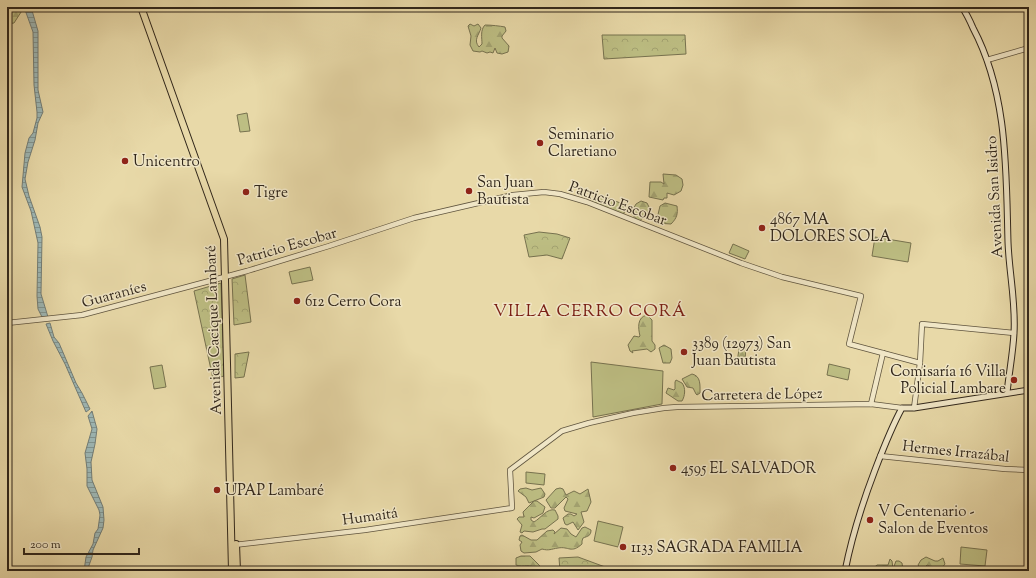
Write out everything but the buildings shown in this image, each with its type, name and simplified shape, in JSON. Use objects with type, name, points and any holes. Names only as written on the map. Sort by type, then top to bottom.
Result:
[{"type":"main road","name":"Avenida Cacique Lambaré","points":[[141,7],[224,239],[227,276]]},
{"type":"main road","name":"Avenida Cacique Lambaré","points":[[144,7],[227,238],[234,545],[237,571]]},
{"type":"main road","name":"Avenida San Isidro","points":[[962,7],[982,44],[996,91],[1001,115],[1005,159],[1009,267],[1014,333],[1007,393]]},
{"type":"main road","name":"Carretera de López","points":[[902,408],[914,408],[1029,390]]},
{"type":"main road","points":[[845,571],[853,532],[880,456],[902,408]]},
{"type":"main road","name":"Avenida Cacique Lambaré","points":[[232,571],[234,545]]},
{"type":"street","points":[[987,60],[1029,48]]},
{"type":"street","name":"Patricio Escobar","points":[[227,276],[329,246],[414,218],[513,195],[544,192],[560,194],[586,202],[751,267],[782,277],[861,296],[849,344],[883,353]]},
{"type":"street","name":"Guaraníes","points":[[7,323],[82,315],[227,276]]},
{"type":"street","points":[[914,408],[920,363],[922,324],[1014,333]]},
{"type":"street","points":[[871,404],[883,353],[920,363]]},
{"type":"street","name":"Carretera de López","points":[[512,508],[510,470],[562,431],[589,423],[667,407],[871,404],[902,408]]},
{"type":"street","name":"Hermes Irrazábal","points":[[880,456],[1005,469],[1029,470]]},
{"type":"street","name":"Humaitá","points":[[234,545],[365,530],[512,508]]},
{"type":"green space","points":[[7,7],[23,7],[14,23],[7,24]]},
{"type":"green space","points":[[470,24],[474,26],[478,24],[481,28],[476,40],[479,47],[482,44],[482,32],[485,25],[505,27],[506,31],[502,38],[509,46],[508,52],[502,54],[497,53],[495,48],[493,53],[473,51],[470,45],[471,36],[468,26]]},
{"type":"green space","points":[[602,35],[685,35],[686,54],[604,59]]},
{"type":"green space","points":[[247,113],[250,131],[240,132],[237,115]]},
{"type":"green space","points":[[663,174],[676,175],[682,179],[683,185],[681,191],[674,195],[667,193],[667,198],[664,198],[663,200],[649,197],[650,182],[661,182],[664,184]]},
{"type":"green space","points":[[602,196],[623,204],[625,210],[623,216],[591,202]]},
{"type":"green space","points":[[641,201],[647,203],[650,209],[639,222],[631,213],[636,204]]},
{"type":"green space","points":[[665,203],[677,206],[676,218],[671,224],[656,223],[660,206]]},
{"type":"green space","points":[[539,232],[557,234],[570,238],[562,259],[547,255],[529,257],[524,235]]},
{"type":"green space","points":[[875,237],[911,243],[908,262],[872,256]]},
{"type":"green space","points":[[733,244],[749,251],[745,259],[729,253]]},
{"type":"green space","points":[[310,267],[313,280],[292,284],[289,272]]},
{"type":"green space","points":[[245,275],[251,322],[234,325],[232,279]]},
{"type":"green space","points":[[221,283],[224,376],[213,379],[194,291]]},
{"type":"green space","points":[[647,315],[652,320],[652,341],[655,345],[655,349],[651,352],[647,349],[632,351],[633,353],[630,351],[628,345],[634,336],[640,336],[640,320]]},
{"type":"green space","points":[[740,343],[746,343],[745,362],[743,364],[737,362]]},
{"type":"green space","points":[[664,345],[671,349],[672,358],[670,363],[663,363],[659,348]]},
{"type":"green space","points":[[249,352],[244,377],[235,378],[235,354]]},
{"type":"green space","points":[[591,362],[663,371],[662,404],[593,417]]},
{"type":"green space","points":[[829,364],[850,369],[848,380],[827,375]]},
{"type":"green space","points":[[162,365],[166,387],[154,389],[150,367]]},
{"type":"green space","points":[[692,374],[697,377],[699,381],[700,393],[697,395],[693,388],[687,387],[682,379]]},
{"type":"green space","points":[[676,380],[682,383],[685,390],[682,401],[678,401],[666,393],[668,388],[675,389]]},
{"type":"green space","points":[[526,472],[545,474],[544,485],[526,483]]},
{"type":"green space","points":[[526,488],[532,490],[541,488],[545,494],[544,497],[529,503],[526,497],[518,491]]},
{"type":"green space","points":[[556,489],[563,489],[566,495],[574,491],[580,494],[588,489],[591,502],[587,511],[581,512],[584,522],[578,530],[573,522],[567,525],[565,524],[563,518],[568,514],[574,516],[577,514],[565,511],[564,508],[568,499],[566,497],[555,508],[551,508],[546,500]]},
{"type":"green space","points":[[534,501],[537,501],[545,507],[543,513],[534,518],[531,517],[531,520],[534,522],[549,510],[555,510],[558,519],[545,529],[533,532],[524,531],[522,533],[520,532],[522,525],[517,519],[519,517],[524,517],[523,512]]},
{"type":"green space","points":[[598,521],[623,527],[618,547],[594,541]]},
{"type":"green space","points":[[585,527],[591,530],[590,534],[589,536],[583,538],[582,544],[575,549],[542,549],[536,552],[524,553],[521,551],[520,545],[522,542],[519,540],[520,536],[522,535],[531,540],[537,540],[547,531],[553,530],[555,532],[554,534],[561,528],[567,529],[576,537],[582,528]]},
{"type":"green space","points":[[961,547],[987,550],[985,566],[960,564]]},
{"type":"green space","points":[[521,556],[530,556],[540,566],[537,570],[532,566],[516,565],[516,558]]},
{"type":"green space","points":[[578,557],[616,571],[560,571],[559,558]]},
{"type":"green space","points":[[926,557],[935,561],[943,558],[945,564],[938,570],[927,565],[925,567],[932,571],[922,571],[918,565],[921,560]]},
{"type":"green space","points":[[890,559],[892,561],[893,569],[896,561],[899,561],[902,563],[903,570],[870,571],[877,565],[888,565]]},
{"type":"water","points":[[24,7],[31,7],[38,31],[38,90],[43,112],[38,123],[25,179],[42,237],[41,294],[48,317],[42,317],[38,309],[38,243],[31,211],[22,187],[25,153],[37,118],[34,85],[33,32]]},
{"type":"water","points":[[50,323],[54,337],[59,343],[76,383],[90,409],[86,412],[46,324]]},
{"type":"water","points":[[92,411],[97,429],[91,462],[92,480],[103,507],[104,520],[103,528],[93,550],[87,571],[84,571],[86,557],[93,544],[95,533],[98,529],[100,515],[87,486],[85,453],[92,429],[88,416]]},
{"type":"place","name":"Seminario Claretiano","points":[[540,143]]},
{"type":"place","name":"Unicentro","points":[[125,161]]},
{"type":"place","name":"San Juan Bautista","points":[[469,191]]},
{"type":"place","name":"Tigre","points":[[246,192]]},
{"type":"place","name":"4867 MA DOLORES SOLA","points":[[762,228]]},
{"type":"place","name":"612 Cerro Cora","points":[[297,301]]},
{"type":"place","name":"3389 (12973) San Juan Bautista","points":[[684,352]]},
{"type":"place","name":"Comisaría 16 Villa Policial Lambare","points":[[1014,380]]},
{"type":"place","name":"4595 EL SALVADOR","points":[[673,468]]},
{"type":"place","name":"UPAP Lambaré","points":[[217,490]]},
{"type":"place","name":"V Centenario - Salon de Eventos","points":[[870,520]]},
{"type":"place","name":"1133 SAGRADA FAMILIA","points":[[623,547]]},
{"type":"district","name":"VILLA CERRO CORÁ","points":[[590,310]]}]
